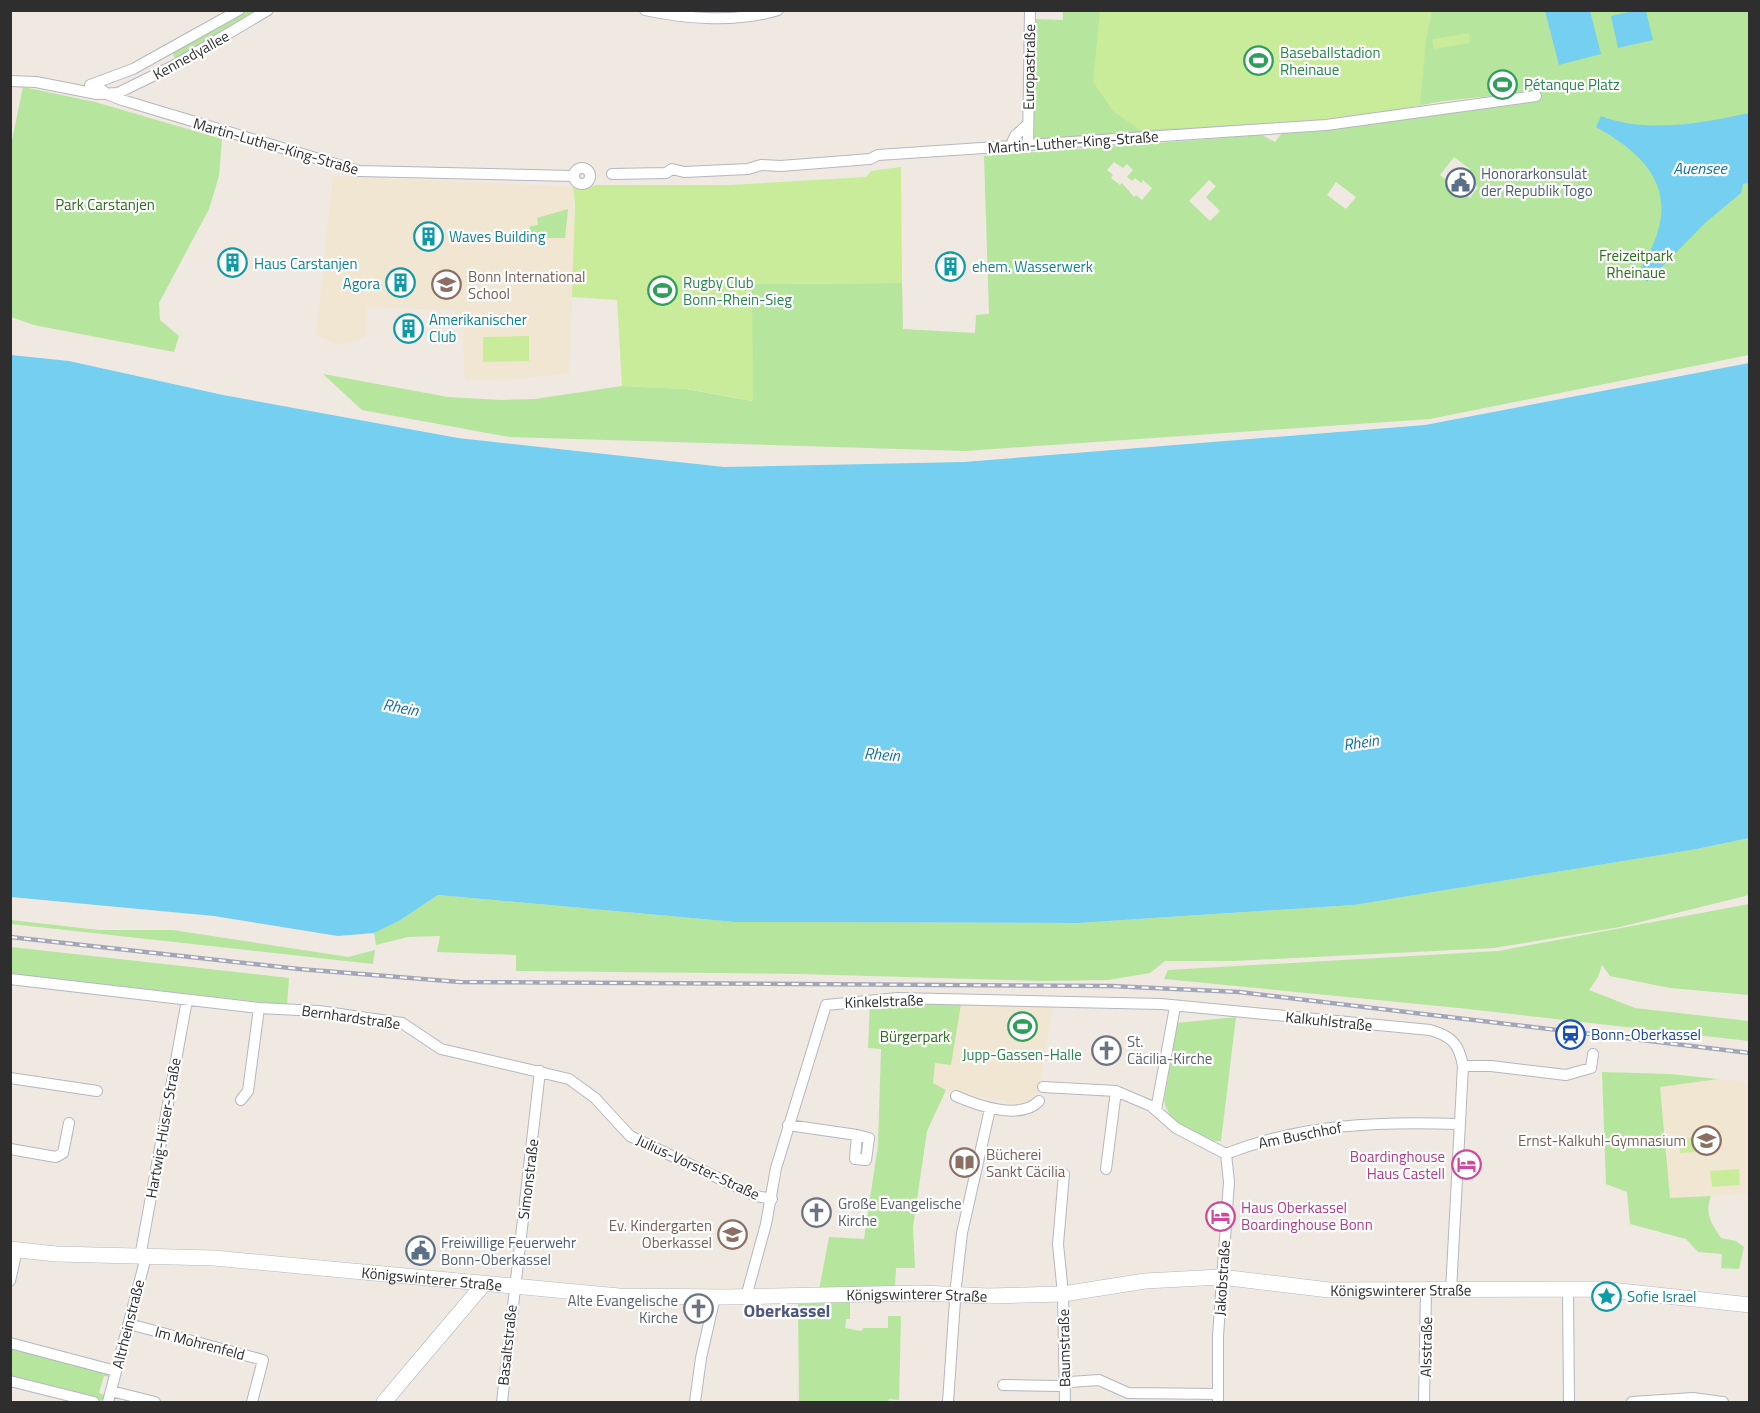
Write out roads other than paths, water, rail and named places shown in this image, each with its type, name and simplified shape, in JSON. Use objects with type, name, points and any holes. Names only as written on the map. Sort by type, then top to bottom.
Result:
[{"type":"main road","name":"Königswinterer Straße","points":[[14,1250],[56,1254],[214,1258],[605,1295],[746,1297],[909,1293],[1063,1294],[1145,1281],[1221,1277],[1329,1290],[1426,1292],[1568,1288],[1749,1305]]},
{"type":"main road","points":[[384,1402],[483,1285]]},
{"type":"street","name":"Kennedyallee","points":[[63,86],[94,84],[111,79],[239,10]]},
{"type":"street","name":"Kennedyallee","points":[[110,94],[123,91],[175,65],[268,10]]},
{"type":"street","points":[[645,10],[705,18],[761,14],[778,10]]},
{"type":"street","name":"Europastraße","points":[[1028,146],[1030,10]]},
{"type":"street","points":[[110,94],[106,88],[111,79]]},
{"type":"street","points":[[10,81],[63,86],[110,94]]},
{"type":"street","name":"Martin-Luther-King-Straße","points":[[94,84],[110,94],[359,171],[573,176]]},
{"type":"street","name":"Martin-Luther-King-Straße","points":[[612,174],[666,173],[672,169],[684,172],[748,169],[761,165],[781,166],[870,159],[878,155],[1326,125],[1536,96]]},
{"type":"street","name":"Europastraße","points":[[1010,147],[1015,136],[1028,124]]},
{"type":"street","name":"Bernhardstraße","points":[[10,979],[394,1021],[409,1026],[430,1044],[441,1049],[540,1071]]},
{"type":"street","name":"Kinkelstraße","points":[[746,1297],[772,1199],[776,1168],[826,1005],[898,998],[1161,1004],[1175,1007]]},
{"type":"street","name":"Hartwig-Hüser-Straße","points":[[143,1257],[187,1000]]},
{"type":"street","points":[[1156,1110],[1175,1007]]},
{"type":"street","name":"Kalkuhlstraße","points":[[1175,1007],[1224,1009],[1430,1030],[1449,1037],[1463,1066],[1451,1291]]},
{"type":"street","points":[[241,1100],[248,1091],[260,1008]]},
{"type":"street","points":[[1463,1066],[1491,1066],[1574,1075],[1591,1068],[1593,1054]]},
{"type":"street","name":"Julius-Vorster-Straße","points":[[540,1071],[579,1085],[630,1136],[651,1148],[756,1196],[772,1199]]},
{"type":"street","name":"Simonstraße","points":[[514,1287],[540,1071]]},
{"type":"street","points":[[10,1078],[97,1091]]},
{"type":"street","points":[[1043,1087],[1116,1091],[1156,1110],[1176,1128],[1214,1150],[1226,1154]]},
{"type":"street","points":[[1106,1169],[1116,1091]]},
{"type":"street","points":[[956,1096],[990,1109],[1029,1108],[1039,1101]]},
{"type":"street","points":[[948,1402],[955,1295],[966,1207],[990,1109]]},
{"type":"street","points":[[10,1149],[56,1157],[63,1153],[69,1124]]},
{"type":"street","points":[[788,1125],[857,1135]]},
{"type":"street","name":"Am Buschhof","points":[[1226,1154],[1272,1137],[1338,1125],[1459,1125]]},
{"type":"street","name":"Jakobstraße","points":[[1218,1398],[1221,1277],[1229,1182],[1226,1154]]},
{"type":"street","name":"Baumstraße","points":[[1064,1174],[1058,1244],[1063,1294],[1065,1402]]},
{"type":"street","points":[[10,1281],[14,1250]]},
{"type":"street","name":"Altrheinstraße","points":[[108,1402],[129,1324],[143,1257]]},
{"type":"street","name":"Basaltstraße","points":[[502,1402],[514,1287]]},
{"type":"street","points":[[1568,1288],[1569,1402]]},
{"type":"street","name":"Alsstraße","points":[[1424,1402],[1426,1292]]},
{"type":"street","points":[[695,1402],[703,1349],[715,1297]]},
{"type":"street","name":"Im Mohrenfeld","points":[[129,1324],[263,1360],[252,1402]]},
{"type":"street","points":[[10,1343],[116,1371]]},
{"type":"street","points":[[1003,1384],[1058,1386],[1065,1383],[1099,1380],[1128,1394],[1218,1398]]},
{"type":"street","points":[[10,1381],[94,1402]]},
{"type":"street","points":[[111,1390],[155,1402]]},
{"type":"street","points":[[1632,1402],[1693,1398],[1723,1402]]},
{"type":"water","points":[[1545,11],[1590,11],[1601,54],[1559,65]]},
{"type":"water","points":[[1633,11],[1646,11],[1653,40],[1618,48],[1611,16]]},
{"type":"water","name":"Auensee","points":[[1749,113],[1749,183],[1743,184],[1741,193],[1705,223],[1647,282],[1637,274],[1651,250],[1659,228],[1661,207],[1658,189],[1650,172],[1637,156],[1619,141],[1596,127],[1601,116],[1637,125],[1656,126],[1694,123]]},
{"type":"water","name":"Rhein","points":[[11,355],[69,361],[223,395],[458,438],[724,467],[964,462],[1425,425],[1749,363],[1749,838],[1697,849],[1354,905],[1078,923],[735,922],[438,895],[399,921],[374,933],[338,936],[214,916],[11,897]]},
{"type":"railway","points":[[10,937],[299,969],[460,982],[1111,986],[1239,992],[1750,1053]]},
{"type":"place","name":"Baseballstadion Rheinaue","points":[[1259,61]]},
{"type":"place","name":"Pétanque Platz","points":[[1503,84]]},
{"type":"place","name":"Honorarkonsulat der Republik Togo","points":[[1460,182]]},
{"type":"place","name":"Waves Building","points":[[428,236]]},
{"type":"place","name":"Haus Carstanjen","points":[[233,263]]},
{"type":"place","name":"ehem. Wasserwerk","points":[[951,266]]},
{"type":"place","name":"Agora","points":[[401,283]]},
{"type":"place","name":"Bonn International School","points":[[447,285]]},
{"type":"place","name":"Rugby Club Bonn-Rhein-Sieg","points":[[662,291]]},
{"type":"place","name":"Amerikanischer Club","points":[[408,328]]},
{"type":"place","name":"Jupp-Gassen-Halle","points":[[1022,1027]]},
{"type":"place","name":"Bonn-Oberkassel","points":[[1570,1034]]},
{"type":"place","name":"St. Cäcilia-Kirche","points":[[1106,1050]]},
{"type":"place","name":"Ernst-Kalkuhl-Gymnasium","points":[[1707,1140]]},
{"type":"place","name":"Bücherei Sankt Cäcilia","points":[[965,1163]]},
{"type":"place","name":"Boardinghouse Haus Castell","points":[[1466,1165]]},
{"type":"place","name":"Große Evangelische Kirche","points":[[817,1212]]},
{"type":"place","name":"Haus Oberkassel Boardinghouse Bonn","points":[[1220,1216]]},
{"type":"place","name":"Ev. Kindergarten Oberkassel","points":[[733,1234]]},
{"type":"place","name":"Freiwillige Feuerwehr Bonn-Oberkassel","points":[[420,1251]]},
{"type":"place","name":"Sofie Israel","points":[[1606,1296]]},
{"type":"place","name":"Alte Evangelische Kirche","points":[[699,1309]]},
{"type":"district","name":"Oberkassel","points":[[787,1310]]},
{"type":"park label","name":"Park Carstanjen","points":[[105,204]]},
{"type":"park label","name":"Freizeitpark Rheinaue","points":[[1636,264]]},
{"type":"park label","name":"Bürgerpark","points":[[915,1036]]}]
